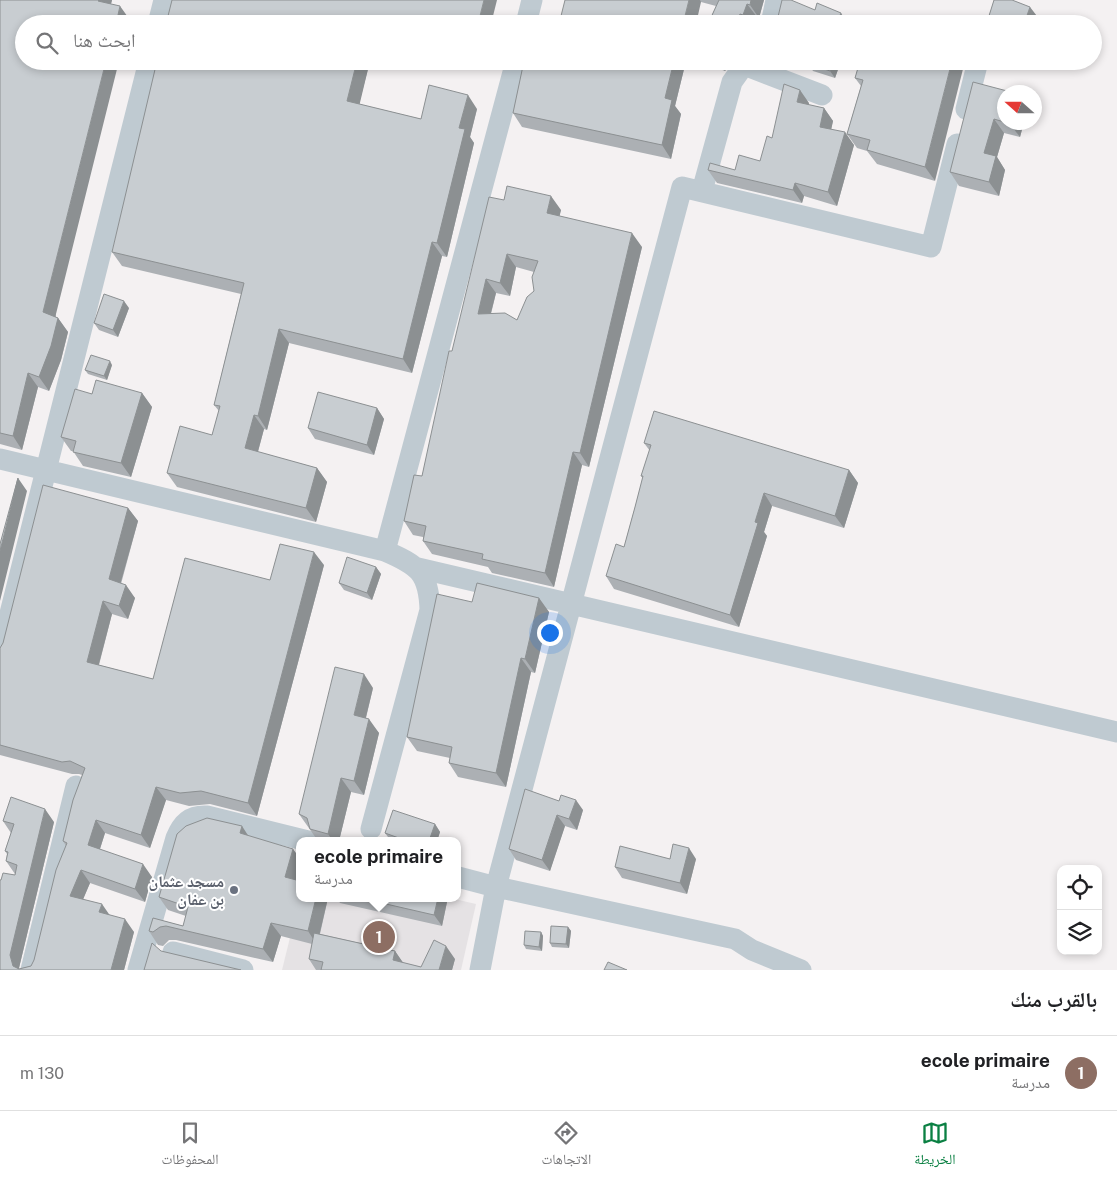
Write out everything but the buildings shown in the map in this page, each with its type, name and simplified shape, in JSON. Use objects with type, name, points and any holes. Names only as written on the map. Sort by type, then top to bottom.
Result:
[{"type":"street","points":[[160,15],[164,0]]},
{"type":"street","points":[[528,15],[532,0]]},
{"type":"street","points":[[772,15],[776,0]]},
{"type":"street","points":[[0,654],[147,70]]},
{"type":"street","points":[[385,551],[514,70]]},
{"type":"street","points":[[702,191],[732,82],[740,70]]},
{"type":"street","points":[[762,70],[822,95]]},
{"type":"street","points":[[480,970],[496,887],[682,187],[931,247],[976,70]]},
{"type":"street","points":[[0,459],[385,551],[418,568],[1117,732]]},
{"type":"street","points":[[371,829],[430,610],[430,590],[418,568]]},
{"type":"street","points":[[31,970],[76,786]]},
{"type":"street","points":[[138,970],[176,838],[185,823],[198,816],[207,816],[296,838]]},
{"type":"street","points":[[461,878],[735,938],[752,950],[801,970]]},
{"type":"street","points":[[173,952],[242,970]]},
{"type":"shaded area","points":[[461,901],[476,904],[461,970],[282,970],[299,902]]},
{"type":"place","name":"مسجد عثمان بن عفان","points":[[234,890]]},
{"type":"place","name":"ecole primaire","points":[[379,937]]}]
